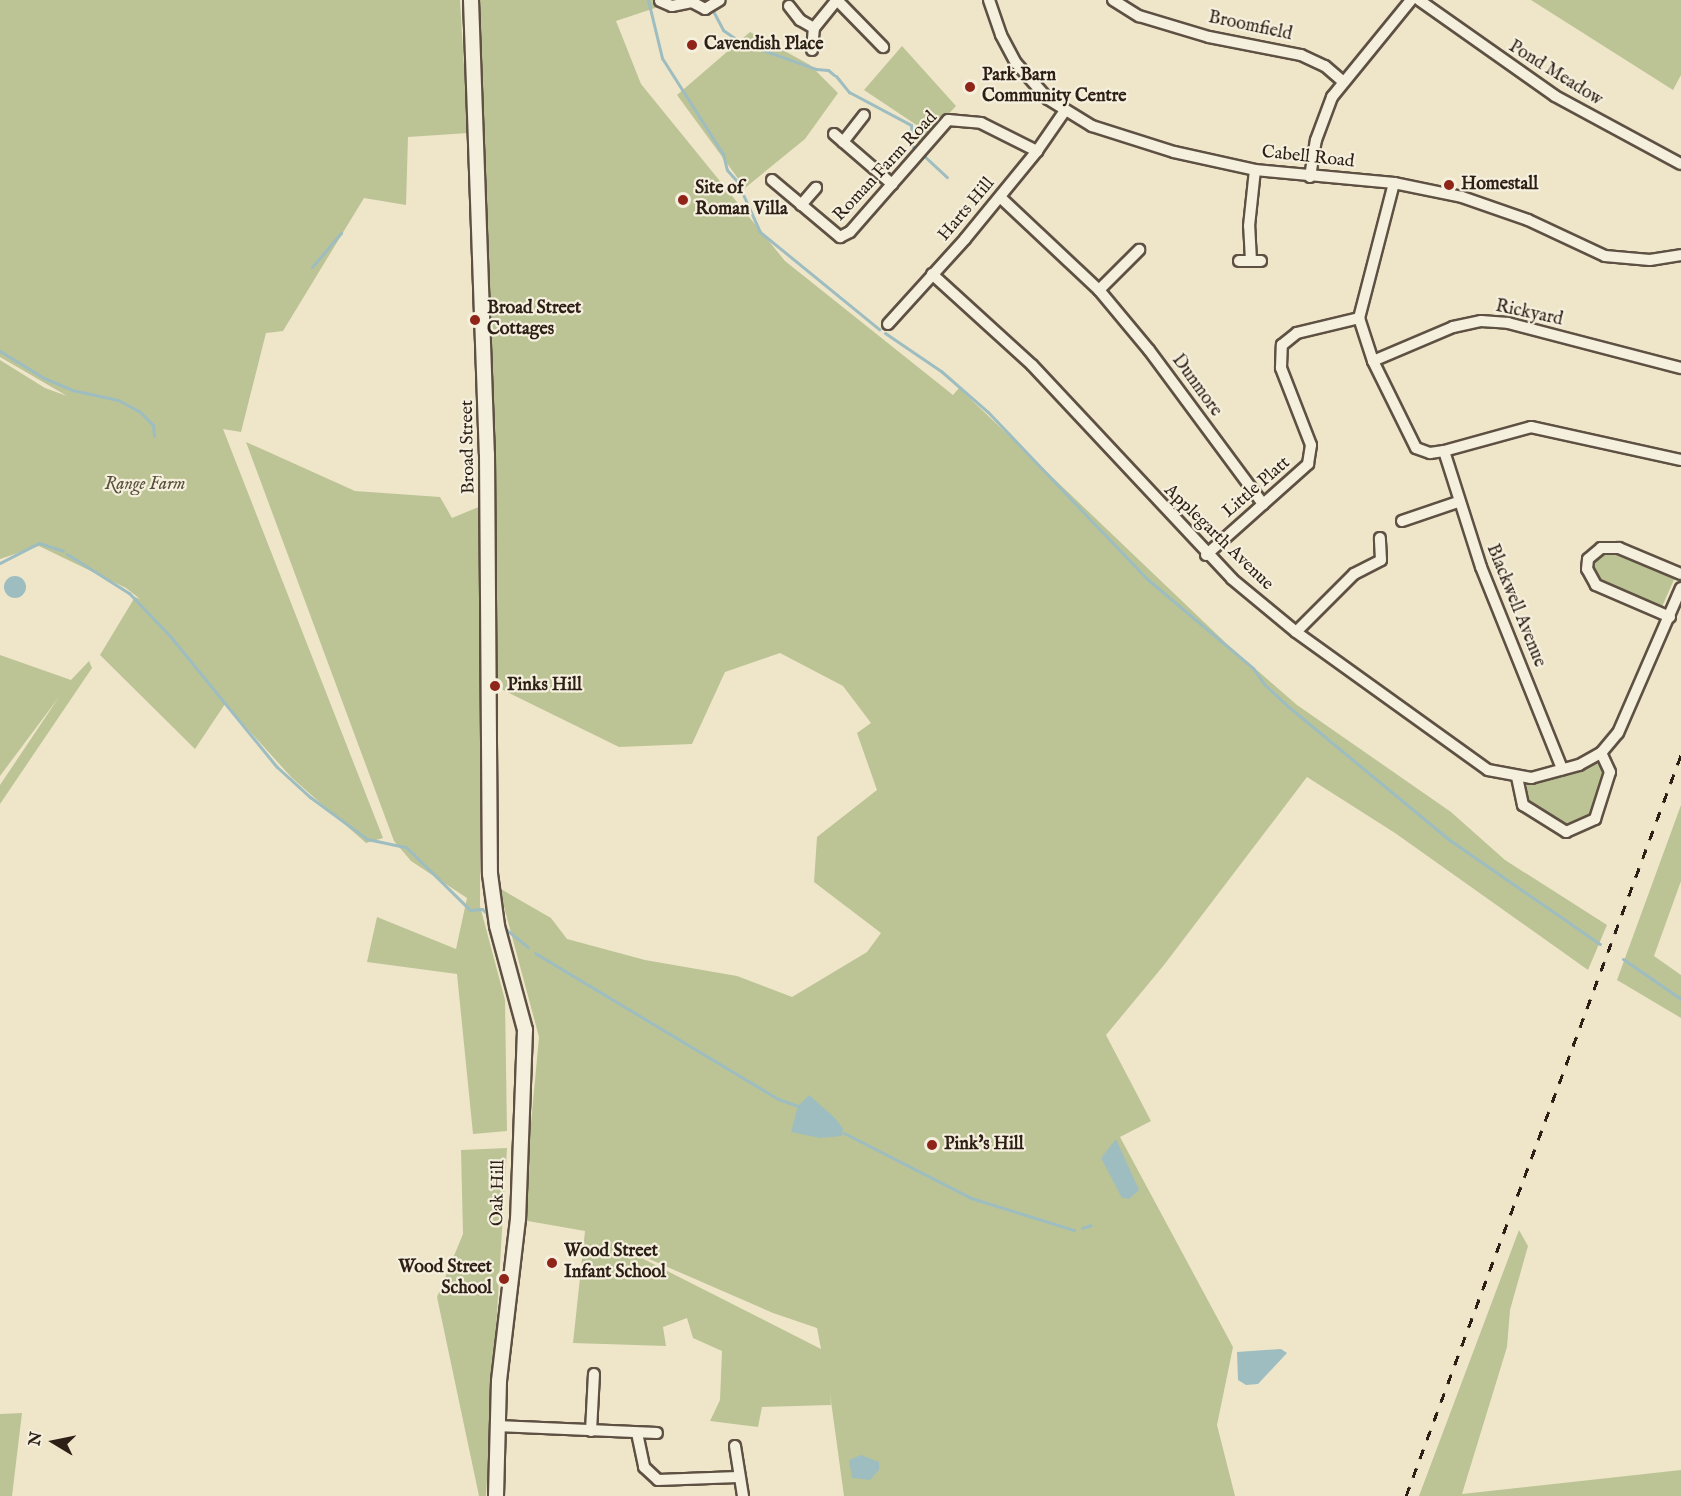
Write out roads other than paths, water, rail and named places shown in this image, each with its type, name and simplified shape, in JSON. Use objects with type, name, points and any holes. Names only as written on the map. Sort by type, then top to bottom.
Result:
[{"type":"street","name":"Broad Street","points":[[471,0],[487,454],[492,894]]},
{"type":"street","points":[[660,1],[672,6],[692,2],[705,9],[720,0]]},
{"type":"street","points":[[812,50],[814,28],[837,0],[883,47]]},
{"type":"street","name":"Cabell Road","points":[[989,0],[1001,35],[1016,63],[1064,112],[1131,140],[1255,170],[1310,177],[1394,183],[1488,204],[1605,255],[1650,260],[1681,255]]},
{"type":"street","name":"Broomfield","points":[[1113,0],[1139,16],[1209,37],[1301,55],[1325,66],[1342,81]]},
{"type":"street","points":[[1310,177],[1324,113],[1342,81],[1411,0]]},
{"type":"street","name":"Pond Meadow","points":[[1419,0],[1555,96],[1681,164]]},
{"type":"street","points":[[789,6],[800,20],[814,28]]},
{"type":"street","name":"Harts Hill","points":[[888,324],[1000,197],[1037,151],[1064,112]]},
{"type":"street","points":[[864,115],[838,138],[892,184]]},
{"type":"street","name":"Roman Farm Road","points":[[772,180],[840,237],[850,232],[948,120],[981,123],[1037,151]]},
{"type":"street","points":[[1239,261],[1256,261],[1249,226],[1255,170]]},
{"type":"street","points":[[1394,183],[1359,318],[1373,361],[1416,448],[1430,453],[1444,451],[1531,427],[1681,460]]},
{"type":"street","name":"Roman Farm Road","points":[[801,205],[816,188]]},
{"type":"street","name":"Dunmore","points":[[1000,197],[1099,290],[1149,350],[1263,504]]},
{"type":"street","points":[[1099,290],[1140,248]]},
{"type":"street","name":"Applegarth Avenue","points":[[932,274],[1032,365],[1206,555],[1296,632],[1488,770],[1517,777],[1562,769],[1601,753],[1618,733],[1681,588]]},
{"type":"street","name":"Little Platt","points":[[1206,555],[1302,473],[1311,454],[1311,445],[1281,368],[1282,345],[1297,333],[1359,318]]},
{"type":"street","name":"Rickyard","points":[[1373,361],[1453,327],[1481,321],[1508,323],[1681,368]]},
{"type":"street","name":"Blackwell Avenue","points":[[1444,451],[1458,502],[1562,769]]},
{"type":"street","points":[[1402,521],[1458,502]]},
{"type":"street","points":[[1380,538],[1381,560],[1389,568]]},
{"type":"street","points":[[1670,617],[1596,585],[1587,568],[1588,559],[1601,548],[1619,548],[1681,574]]},
{"type":"street","points":[[1296,632],[1354,574],[1381,560]]},
{"type":"street","points":[[1517,777],[1524,805],[1566,832],[1595,819],[1610,772],[1601,753]]},
{"type":"street","name":"Oak Hill","points":[[492,894],[496,921],[523,1017],[525,1040],[518,1219],[497,1426],[496,1496]]},
{"type":"street","points":[[591,1431],[594,1374]]},
{"type":"street","points":[[497,1426],[657,1432]]},
{"type":"street","points":[[637,1433],[644,1467],[658,1480],[738,1477]]},
{"type":"street","points":[[735,1446],[738,1477],[743,1496]]},
{"type":"water","points":[[15,576],[23,579],[26,587],[23,595],[15,598],[7,595],[4,587],[7,579]]},
{"type":"water","points":[[809,1095],[835,1118],[843,1129],[842,1136],[820,1138],[791,1132],[798,1106]]},
{"type":"water","points":[[1116,1139],[1139,1190],[1129,1199],[1122,1198],[1101,1158]]},
{"type":"water","points":[[1281,1349],[1287,1353],[1258,1384],[1246,1385],[1238,1380],[1237,1352]]},
{"type":"water","points":[[861,1455],[879,1462],[879,1470],[870,1480],[852,1478],[849,1460]]},
{"type":"waterway","points":[[648,0],[662,58],[723,154],[727,170],[737,181],[760,232],[879,329]]},
{"type":"waterway","points":[[712,9],[723,30],[740,42],[816,69],[828,70],[834,75]]},
{"type":"waterway","points":[[836,76],[849,92],[911,125],[912,146],[917,150]]},
{"type":"waterway","points":[[922,154],[947,177]]},
{"type":"waterway","points":[[312,267],[341,233]]},
{"type":"waterway","points":[[885,333],[941,371],[988,412],[1146,578],[1253,668],[1264,684],[1290,708],[1451,841],[1600,944]]},
{"type":"waterway","points":[[0,351],[44,378],[72,390],[118,400],[139,411],[153,425],[154,436]]},
{"type":"waterway","points":[[0,563],[39,543],[63,551]]},
{"type":"waterway","points":[[67,554],[129,593],[170,636],[277,767],[310,797],[367,839],[406,847],[470,910],[482,909],[491,917]]},
{"type":"waterway","points":[[503,927],[528,947]]},
{"type":"waterway","points":[[535,953],[778,1099],[798,1106]]},
{"type":"waterway","points":[[1623,959],[1681,999]]},
{"type":"waterway","points":[[844,1133],[971,1198],[1074,1230]]},
{"type":"waterway","points":[[1082,1228],[1091,1225]]},
{"type":"railway","points":[[1406,1496],[1681,755]]},
{"type":"place","name":"Cavendish Place","points":[[692,45]]},
{"type":"place","name":"Park Barn Community Centre","points":[[970,87]]},
{"type":"place","name":"Homestall","points":[[1449,185]]},
{"type":"place","name":"Site of Roman Villa","points":[[683,200]]},
{"type":"place","name":"Broad Street Cottages","points":[[475,320]]},
{"type":"place","name":"Pinks Hill","points":[[495,686]]},
{"type":"place","name":"Pink's Hill","points":[[932,1145]]},
{"type":"place","name":"Wood Street Infant School","points":[[552,1263]]},
{"type":"place","name":"Wood Street School","points":[[504,1279]]},
{"type":"park label","name":"Range Farm","points":[[145,485]]}]
